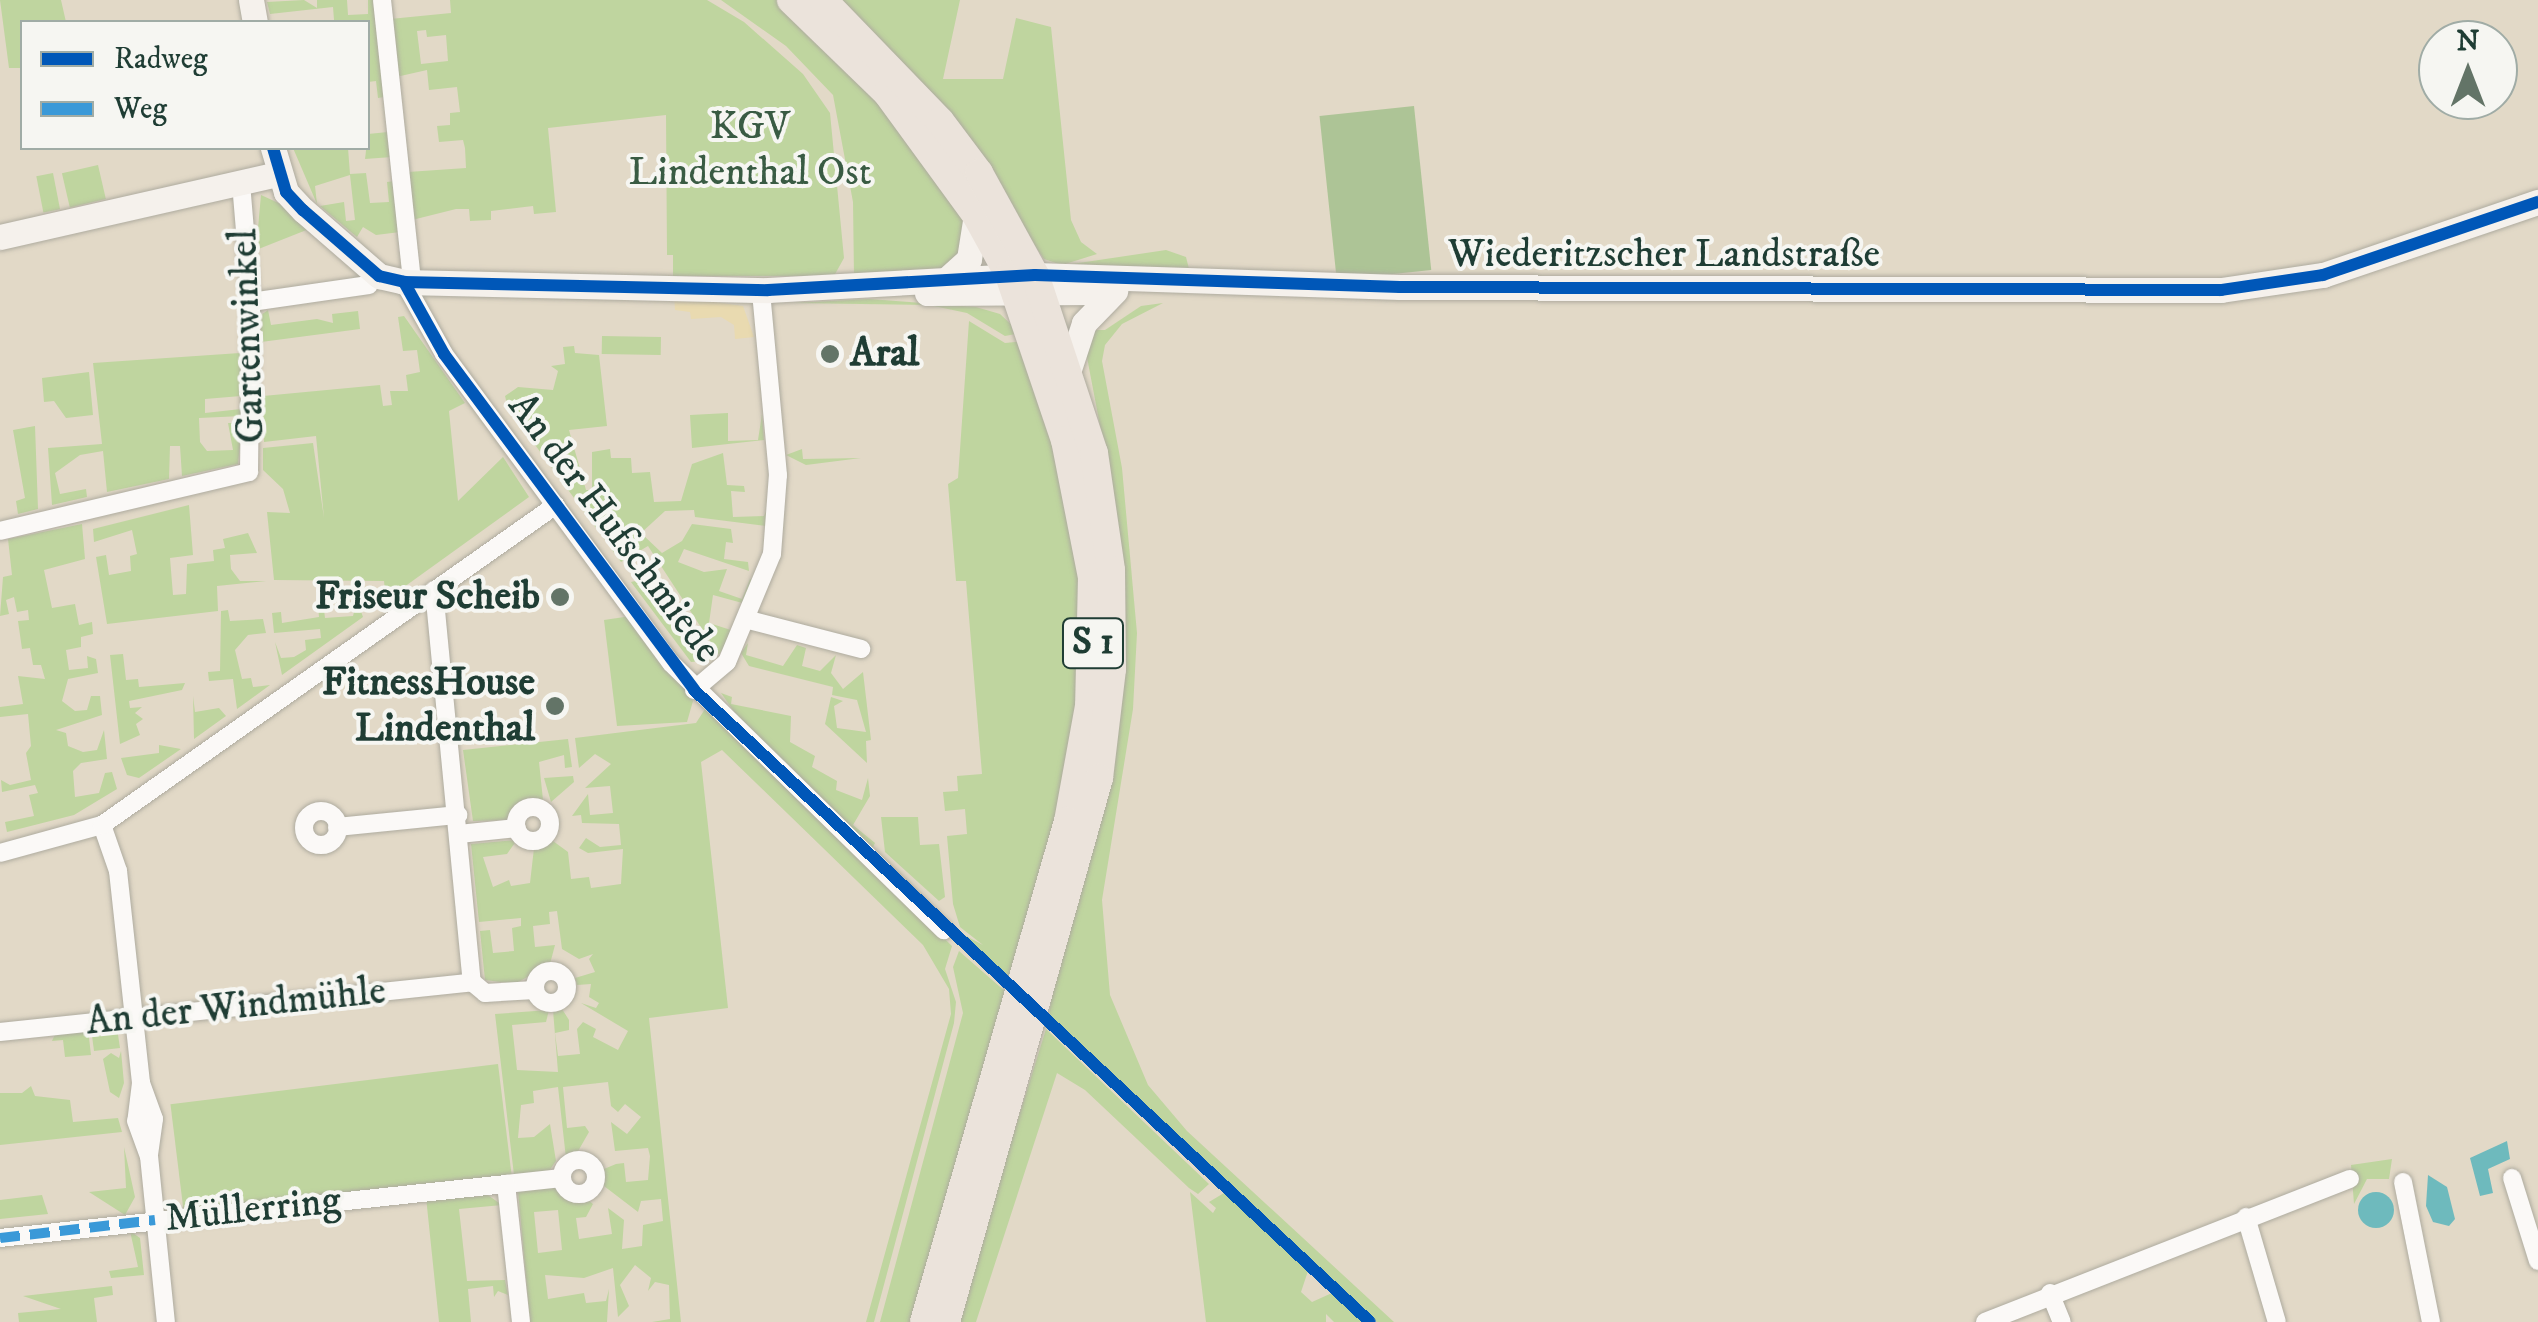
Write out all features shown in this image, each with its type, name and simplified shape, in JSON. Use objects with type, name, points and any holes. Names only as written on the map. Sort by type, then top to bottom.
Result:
[{"type":"main road","name":"S 1","points":[[791,0],[863,64],[1026,286],[1065,440],[1093,607],[1079,774],[1027,1006],[946,1322]]},
{"type":"main road","name":"S 1","points":[[823,0],[940,121],[980,173],[1026,286],[1069,368],[1107,525],[1112,669],[1099,778],[924,1322]]},
{"type":"street","points":[[273,150],[278,174],[302,210],[379,276],[408,282],[382,0]]},
{"type":"street","points":[[0,236],[278,174]]},
{"type":"street","name":"Gartenwinkel","points":[[0,530],[249,472],[251,302],[241,183]]},
{"type":"street","name":"Wiederitzscher Landstraße","points":[[408,282],[769,290],[1201,284],[2221,290],[2323,275],[2538,202]]},
{"type":"street","points":[[948,278],[969,258],[976,215]]},
{"type":"street","name":"Wiederitzscher Landstraße","points":[[769,290],[948,278],[1115,291],[1201,284]]},
{"type":"street","name":"An der Hufschmiede","points":[[408,282],[424,324],[694,690],[944,930]]},
{"type":"street","points":[[251,302],[370,285]]},
{"type":"street","points":[[694,690],[727,662],[750,620],[772,554],[778,500],[769,290]]},
{"type":"street","points":[[1069,368],[1084,323],[1115,291]]},
{"type":"street","points":[[1,848],[102,825],[556,505]]},
{"type":"street","points":[[434,590],[472,982]]},
{"type":"street","points":[[750,620],[860,650]]},
{"type":"street","points":[[102,825],[118,870],[141,1083],[154,1119],[148,1156],[166,1322]]},
{"type":"street","points":[[338,827],[517,828]]},
{"type":"street","name":"An der Windmühle","points":[[0,1032],[472,982],[484,992],[535,990]]},
{"type":"street","name":"Müllerring","points":[[0,1238],[562,1178]]},
{"type":"street","points":[[2512,1178],[2538,1262]]},
{"type":"street","points":[[1985,1322],[2246,1216],[2350,1179]]},
{"type":"street","points":[[2403,1182],[2431,1322]]},
{"type":"street","points":[[506,1184],[521,1322]]},
{"type":"street","points":[[2246,1216],[2277,1322]]},
{"type":"street","points":[[2050,1293],[2062,1322]]},
{"type":"green space","points":[[0,0],[61,0],[66,20],[20,20],[20,68],[9,68]]},
{"type":"green space","points":[[304,0],[317,8],[317,0],[347,0],[348,15],[368,14],[368,0],[373,0],[384,97],[378,98],[376,81],[370,82],[370,20],[334,20],[333,7],[270,14],[267,2]]},
{"type":"green space","name":"KGV Lindenthal Ost","points":[[450,0],[707,0],[744,22],[803,74],[830,113],[844,258],[834,276],[673,276],[673,255],[667,255],[666,115],[548,128],[556,212],[534,214],[533,206],[491,211],[491,220],[470,221],[469,209],[456,209],[412,220],[408,172],[466,168],[465,148],[463,140],[439,142],[437,126],[450,125],[450,113],[460,112],[457,87],[429,90],[427,70],[396,77],[390,19],[451,13]],"holes":[[[426,30],[427,37],[446,35],[448,61],[421,64],[417,31]]]},
{"type":"green space","points":[[721,0],[778,0],[845,57],[966,218],[970,235],[948,269],[854,277],[853,202],[833,95],[786,46]]},
{"type":"green space","points":[[838,0],[960,0],[943,79],[1003,79],[1016,18],[1051,27],[1071,220],[1081,242],[1097,254],[1062,265],[1044,259],[930,93]]},
{"type":"green space","points":[[1414,106],[1431,270],[1337,280],[1320,116]]},
{"type":"green space","points":[[388,132],[392,157],[365,159],[366,150],[370,150],[370,134]]},
{"type":"green space","points":[[294,150],[348,150],[350,174],[366,173],[370,203],[389,202],[387,182],[395,181],[400,232],[376,235],[363,227],[357,237],[320,206],[344,202],[346,221],[355,220],[350,175],[315,186],[317,204]]},
{"type":"green space","points":[[98,165],[106,199],[70,207],[62,173]]},
{"type":"green space","points":[[53,173],[60,209],[43,213],[36,176]]},
{"type":"green space","points":[[261,195],[285,206],[309,229],[256,250]]},
{"type":"green space","points":[[1166,250],[1186,257],[1189,269],[1072,264]]},
{"type":"green space","points":[[869,299],[976,307],[1000,314],[1020,333],[1005,336],[967,313],[929,305],[793,303]]},
{"type":"green space","points":[[1163,303],[1122,324],[1105,345],[1102,361],[1122,468],[1137,633],[1133,709],[1102,900],[1110,995],[1148,1085],[1187,1131],[1394,1322],[1377,1322],[1049,1019],[1105,452],[1086,352],[1089,330],[1105,330],[1141,306]]},
{"type":"green space","points":[[268,310],[271,325],[317,319],[333,323],[332,314],[358,311],[360,329],[261,342],[261,315]]},
{"type":"green space","points":[[404,316],[465,403],[449,411],[458,501],[503,457],[529,497],[386,600],[384,581],[274,580],[267,512],[290,513],[283,489],[263,470],[263,448],[313,443],[324,518],[316,436],[264,442],[263,396],[380,385],[383,406],[392,405],[390,391],[408,391],[406,375],[420,372],[417,350],[403,351],[398,317]]},
{"type":"green space","points":[[969,321],[1005,343],[1024,341],[1079,535],[1076,747],[1012,982],[951,928],[983,945],[960,927],[953,904],[947,836],[967,834],[965,809],[945,811],[943,792],[958,791],[957,776],[982,774],[966,581],[956,581],[948,484],[958,478]]},
{"type":"green space","points":[[602,336],[661,337],[661,355],[602,354]]},
{"type":"green space","points":[[574,346],[575,353],[599,355],[607,426],[569,430],[586,490],[592,490],[592,452],[610,449],[611,458],[631,458],[632,473],[650,472],[654,502],[681,501],[692,464],[723,453],[727,485],[744,486],[745,492],[731,491],[733,517],[764,516],[768,507],[766,526],[695,517],[694,510],[665,511],[641,533],[662,553],[682,541],[692,524],[731,529],[733,543],[726,542],[724,559],[748,562],[749,571],[684,549],[678,562],[704,572],[727,569],[719,591],[742,599],[750,579],[755,581],[746,604],[713,595],[709,623],[734,631],[719,655],[648,546],[621,562],[508,408],[505,396],[518,387],[553,390],[558,371],[551,366],[565,364],[563,347]]},
{"type":"green space","points":[[240,353],[241,396],[205,399],[205,413],[241,409],[242,416],[199,418],[200,442],[207,451],[233,450],[228,423],[242,423],[238,464],[182,476],[180,446],[170,446],[169,479],[107,492],[103,451],[80,455],[55,473],[60,494],[86,489],[87,497],[52,505],[48,448],[102,444],[93,363]]},
{"type":"green space","points":[[89,372],[93,415],[66,418],[54,401],[44,402],[42,378]]},
{"type":"green space","points":[[728,413],[728,441],[758,440],[762,414],[764,440],[692,448],[690,415]]},
{"type":"green space","points":[[35,426],[38,509],[18,514],[16,501],[25,498],[13,430]]},
{"type":"green space","points":[[802,449],[803,459],[861,458],[806,465],[786,455]]},
{"type":"green space","points":[[189,505],[193,555],[170,558],[173,595],[186,594],[187,564],[214,561],[213,550],[225,548],[223,539],[248,533],[257,553],[230,555],[231,569],[240,581],[266,581],[217,586],[218,611],[107,624],[96,557],[106,555],[109,575],[131,571],[130,556],[137,554],[132,530],[94,542],[93,529]]},
{"type":"green space","points":[[82,524],[85,559],[44,570],[52,608],[75,604],[79,625],[92,622],[93,634],[81,637],[81,647],[66,650],[69,670],[88,668],[87,656],[96,659],[98,673],[68,679],[62,701],[75,711],[87,710],[91,696],[100,696],[102,715],[56,730],[66,733],[68,746],[83,752],[97,750],[104,730],[107,759],[81,763],[73,771],[75,797],[99,793],[105,773],[112,772],[117,789],[74,815],[7,832],[5,822],[34,816],[29,795],[38,793],[35,785],[2,792],[1,780],[10,785],[31,780],[26,753],[31,746],[28,714],[0,717],[0,707],[23,704],[18,676],[45,679],[41,665],[33,665],[30,648],[22,649],[18,621],[29,620],[28,610],[17,612],[14,597],[6,600],[9,614],[0,616],[3,577],[12,575],[8,539]]},
{"type":"green space","points":[[640,580],[712,660],[691,662],[631,582]]},
{"type":"green space","points":[[317,593],[322,593],[325,618],[353,616],[357,600],[363,617],[282,675],[275,642],[281,658],[294,657],[306,650],[305,640],[321,638],[320,629],[274,633],[272,613],[281,612],[282,623],[319,617]]},
{"type":"green space","points":[[228,610],[230,621],[263,619],[266,633],[248,635],[235,650],[242,679],[251,678],[253,687],[270,685],[237,709],[233,679],[209,681],[208,672],[220,671],[221,611]]},
{"type":"green space","points":[[631,616],[693,701],[687,722],[617,726],[604,620]]},
{"type":"green space","points":[[748,643],[746,655],[783,666],[797,645],[806,648],[802,666],[820,671],[836,655],[831,673],[843,689],[863,672],[871,740],[866,741],[867,763],[825,724],[831,697],[843,701],[834,706],[837,728],[866,732],[857,700],[832,695],[833,687],[749,666],[741,653]]},
{"type":"green space","points":[[123,654],[126,680],[138,679],[139,687],[185,683],[182,690],[129,701],[130,708],[142,707],[135,713],[143,719],[136,724],[140,735],[120,744],[110,655]]},
{"type":"green space","points":[[721,693],[732,697],[731,704],[791,716],[790,742],[815,756],[812,767],[837,781],[836,790],[862,800],[868,778],[870,796],[853,825],[875,843],[871,851],[738,717]]},
{"type":"green space","points":[[193,696],[195,712],[219,708],[226,716],[194,739]]},
{"type":"green space","points":[[705,709],[952,946],[945,969],[956,1002],[954,1023],[874,1322],[866,1322],[951,1014],[949,989],[923,945],[722,750],[701,762],[728,1008],[649,1018],[681,1322],[652,1322],[670,1319],[669,1285],[655,1282],[648,1291],[651,1278],[635,1265],[620,1285],[629,1306],[618,1317],[613,1268],[584,1278],[545,1275],[548,1299],[584,1293],[586,1303],[606,1301],[609,1289],[607,1322],[530,1322],[518,1191],[554,1186],[569,1198],[588,1200],[593,1204],[586,1217],[576,1218],[579,1239],[612,1234],[608,1208],[624,1220],[622,1249],[642,1246],[643,1225],[663,1221],[661,1199],[641,1201],[638,1212],[604,1186],[604,1169],[616,1164],[624,1163],[626,1182],[648,1180],[650,1156],[648,1148],[615,1151],[611,1122],[627,1134],[641,1117],[625,1104],[618,1112],[611,1106],[608,1082],[563,1087],[567,1128],[585,1126],[589,1132],[577,1153],[566,1158],[558,1087],[533,1091],[534,1103],[521,1105],[518,1138],[534,1137],[550,1124],[556,1161],[549,1171],[514,1175],[495,1014],[549,1010],[546,1022],[512,1025],[517,1070],[558,1072],[553,1010],[562,1009],[569,1020],[569,1030],[555,1033],[558,1056],[580,1054],[577,1029],[583,1022],[596,1029],[593,1037],[618,1050],[628,1031],[581,1003],[596,1008],[599,1003],[589,997],[591,984],[577,985],[575,978],[595,972],[589,959],[593,954],[579,959],[562,949],[557,911],[549,912],[550,924],[533,926],[535,947],[555,945],[550,964],[515,984],[485,980],[480,931],[490,930],[493,953],[514,951],[512,928],[521,926],[521,918],[479,922],[471,844],[517,840],[507,854],[483,857],[493,887],[509,880],[511,886],[530,883],[534,848],[553,841],[568,852],[571,879],[589,877],[591,888],[621,884],[623,849],[588,853],[579,848],[586,838],[600,847],[621,845],[619,824],[582,823],[581,815],[572,816],[588,794],[590,815],[613,813],[610,786],[585,788],[611,764],[595,754],[579,768],[575,738],[696,723]],"holes":[[[558,1210],[562,1250],[538,1253],[534,1212]]]},
{"type":"green space","points":[[568,739],[572,767],[565,768],[564,755],[539,762],[543,800],[524,805],[508,820],[473,821],[463,750]]},
{"type":"green space","points":[[159,745],[181,749],[139,778],[127,775],[121,758],[159,753]]},
{"type":"green space","points":[[573,776],[574,782],[551,802],[544,778]]},
{"type":"green space","points":[[881,817],[918,817],[920,845],[939,844],[945,897],[939,901],[885,852]]},
{"type":"green space","points":[[959,951],[1007,993],[916,1322],[880,1322],[963,1013],[953,967]]},
{"type":"green space","points":[[91,1028],[117,1028],[120,1048],[94,1051]]},
{"type":"green space","points":[[88,1029],[91,1055],[65,1057],[63,1040],[52,1041],[56,1032]]},
{"type":"green space","points":[[1046,1029],[1209,1184],[1198,1194],[1189,1188],[1085,1090],[1057,1073],[976,1322],[955,1322]]},
{"type":"green space","points":[[121,1051],[124,1083],[119,1098],[110,1092],[103,1059],[111,1053],[119,1058]]},
{"type":"green space","points":[[498,1064],[512,1176],[184,1216],[170,1104]]},
{"type":"green space","points":[[31,1086],[35,1096],[70,1100],[73,1122],[118,1118],[122,1132],[0,1145],[0,1093],[22,1093]]},
{"type":"green space","points":[[124,1147],[135,1197],[125,1215],[89,1192],[126,1188]]},
{"type":"green space","points":[[2392,1159],[2389,1179],[2367,1179],[2354,1204],[2351,1165]]},
{"type":"green space","points":[[482,1191],[502,1205],[459,1209],[467,1281],[505,1280],[508,1295],[498,1291],[494,1297],[493,1286],[468,1289],[471,1322],[439,1322],[426,1197],[477,1197]]},
{"type":"green space","points":[[1190,1192],[1213,1213],[1216,1208],[1209,1202],[1224,1193],[1308,1271],[1301,1292],[1312,1302],[1332,1293],[1363,1322],[1334,1322],[1326,1314],[1326,1322],[1206,1322]]},
{"type":"green space","points":[[42,1195],[48,1214],[0,1219],[0,1200]]},
{"type":"green space","points":[[130,1231],[140,1238],[144,1275],[111,1278],[109,1271],[138,1267]]},
{"type":"green space","points":[[112,1286],[113,1295],[94,1298],[97,1322],[19,1322],[18,1313],[61,1309],[23,1296]]},
{"type":"sand","points":[[674,296],[743,306],[754,337],[735,339],[734,325],[721,317],[691,319],[690,312],[675,310]]},
{"type":"water","points":[[2507,1141],[2510,1159],[2488,1169],[2493,1193],[2480,1196],[2470,1158]]},
{"type":"water","points":[[2428,1175],[2447,1187],[2455,1219],[2449,1226],[2433,1222],[2426,1206]]},
{"type":"water","points":[[2376,1192],[2388,1198],[2394,1210],[2388,1222],[2376,1228],[2364,1222],[2358,1210],[2364,1198]]},
{"type":"marked path","points":[[0,1238],[155,1220]]},
{"type":"cycle path","points":[[274,150],[286,192],[303,210],[379,276],[404,282],[768,290],[1035,275],[1400,287],[2221,290],[2323,275],[2538,202]]},
{"type":"cycle path","points":[[404,282],[444,354],[694,690],[1370,1322]]},
{"type":"place","name":"Aral","points":[[830,354]]},
{"type":"place","name":"Friseur Scheib","points":[[560,597]]},
{"type":"place","name":"FitnessHouse Lindenthal","points":[[555,706]]}]
